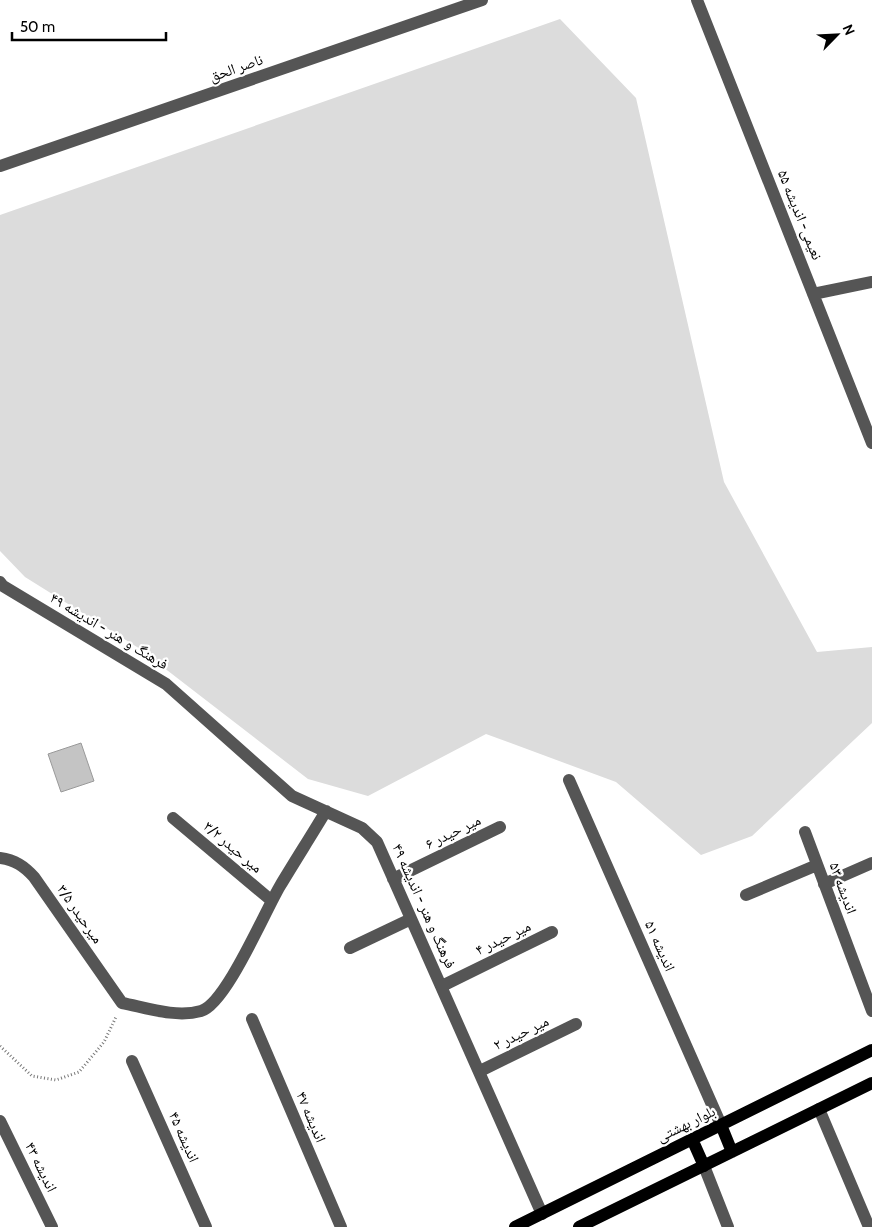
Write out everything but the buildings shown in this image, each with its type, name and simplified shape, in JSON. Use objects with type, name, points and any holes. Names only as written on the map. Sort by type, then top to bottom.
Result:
[{"type":"main road","name":"بلوار بهشتی","points":[[515,1227],[872,1050]]},
{"type":"main road","points":[[579,1227],[872,1083]]},
{"type":"main road","points":[[721,1125],[732,1152]]},
{"type":"main road","points":[[692,1139],[704,1166]]},
{"type":"street","name":"ناصر الحق","points":[[0,166],[482,0]]},
{"type":"street","name":"نعیمی- اندیشه ۵۵","points":[[697,0],[872,442]]},
{"type":"street","points":[[814,294],[872,282]]},
{"type":"street","name":"فرهنگ و هنر - اندیشه ۴۹","points":[[1,586],[166,684],[292,796],[362,828],[377,842],[542,1214]]},
{"type":"street","name":"اندیشه ۵۱","points":[[569,780],[721,1125]]},
{"type":"street","points":[[122,1003],[179,1014],[203,1011],[219,997],[238,966],[272,901],[326,811]]},
{"type":"street","name":"میر حیدر ۳/۲","points":[[173,818],[272,901]]},
{"type":"street","name":"میر حیدر ۶","points":[[393,878],[500,827]]},
{"type":"street","name":"اندیشه ۵۳","points":[[805,832],[872,1010]]},
{"type":"street","name":"میرحیدر ۳/۵","points":[[0,858],[15,861],[25,867],[34,877],[122,1003]]},
{"type":"street","points":[[824,884],[872,863]]},
{"type":"street","points":[[746,895],[817,864]]},
{"type":"street","points":[[350,948],[411,919]]},
{"type":"street","name":"میر حیدر ۴","points":[[442,986],[552,932]]},
{"type":"street","name":"اندیشه ۴۷","points":[[252,1020],[341,1227]]},
{"type":"street","name":"میر حیدر ۲","points":[[480,1071],[576,1024]]},
{"type":"street","name":"اندیشه ۴۵","points":[[132,1061],[206,1227]]},
{"type":"street","points":[[819,1109],[868,1227]]},
{"type":"street","name":"اندیشه ۴۳","points":[[0,1121],[52,1227]]},
{"type":"street","points":[[704,1166],[728,1227]]},
{"type":"path","points":[[0,1046],[32,1076],[56,1080],[79,1072],[104,1042],[122,1003]]},
{"type":"shaded area","points":[[560,19],[636,98],[724,482],[817,652],[872,647],[872,723],[752,836],[701,855],[616,782],[486,734],[368,796],[308,779],[137,647],[25,577],[0,551],[0,215]]}]
